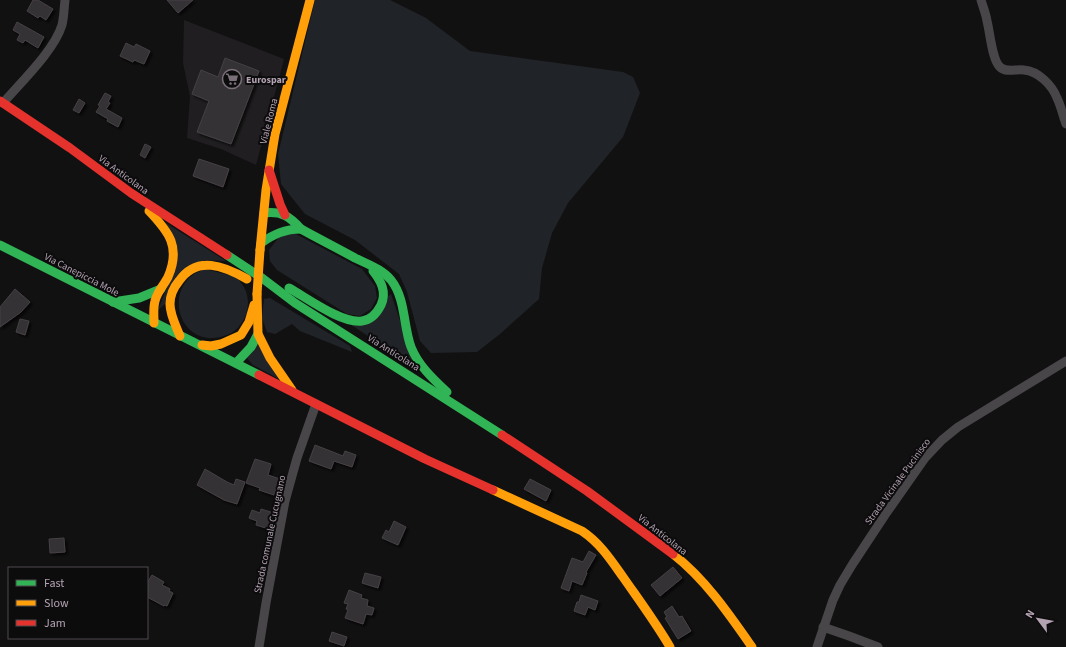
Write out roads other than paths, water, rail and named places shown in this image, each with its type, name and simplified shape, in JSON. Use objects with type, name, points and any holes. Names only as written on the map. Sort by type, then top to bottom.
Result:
[{"type":"main road","name":"Viale Roma","points":[[257,294],[269,170],[276,134],[310,0]]},
{"type":"main road","name":"Via Anticolana","points":[[2,102],[70,148],[131,193],[262,278],[295,303],[474,417],[586,491],[669,550],[717,598],[752,647]]},
{"type":"main road","points":[[269,170],[278,200],[285,215],[296,229]]},
{"type":"main road","points":[[131,193],[161,224],[172,241],[174,253],[173,265],[168,278],[157,296],[154,323]]},
{"type":"main road","points":[[264,213],[276,212],[285,215]]},
{"type":"main road","points":[[264,213],[278,223],[296,229],[363,262],[390,279],[401,302],[410,345],[418,360],[436,382],[474,417]]},
{"type":"main road","points":[[261,247],[275,233],[283,230],[296,229]]},
{"type":"main road","name":"Via Canepiccia Mole","points":[[0,245],[441,467],[567,523],[588,534],[597,541],[605,551],[670,647]]},
{"type":"main road","points":[[262,278],[286,286],[344,317],[361,321],[378,312],[382,304],[384,293],[380,280],[363,262]]},
{"type":"main road","points":[[154,323],[170,302],[178,281],[183,275],[193,268],[201,266],[218,266],[233,271],[273,294],[295,303]]},
{"type":"main road","points":[[113,302],[139,298],[161,289]]},
{"type":"main road","points":[[257,294],[258,334],[273,363],[293,392]]},
{"type":"main road","points":[[236,363],[241,335],[248,322],[257,294]]},
{"type":"main road","points":[[170,302],[180,336]]},
{"type":"main road","points":[[236,363],[251,347],[258,334]]},
{"type":"main road","points":[[198,345],[211,346],[222,344],[241,335]]},
{"type":"street","points":[[2,102],[42,59],[58,36],[62,24],[65,0]]},
{"type":"street","points":[[981,0],[987,19],[995,61],[1003,69],[1009,71],[1024,70],[1033,72],[1041,77],[1057,98],[1066,124]]},
{"type":"street","name":"Strada Vicinale Pucinisco","points":[[817,647],[833,600],[848,571],[925,458],[946,436],[958,427],[1066,361]]},
{"type":"street","name":"Strada comunale Cucugnano","points":[[259,647],[285,501],[297,458],[316,404]]},
{"type":"street","points":[[823,627],[878,647]]},
{"type":"place","name":"Eurospar","points":[[232,79]]}]
